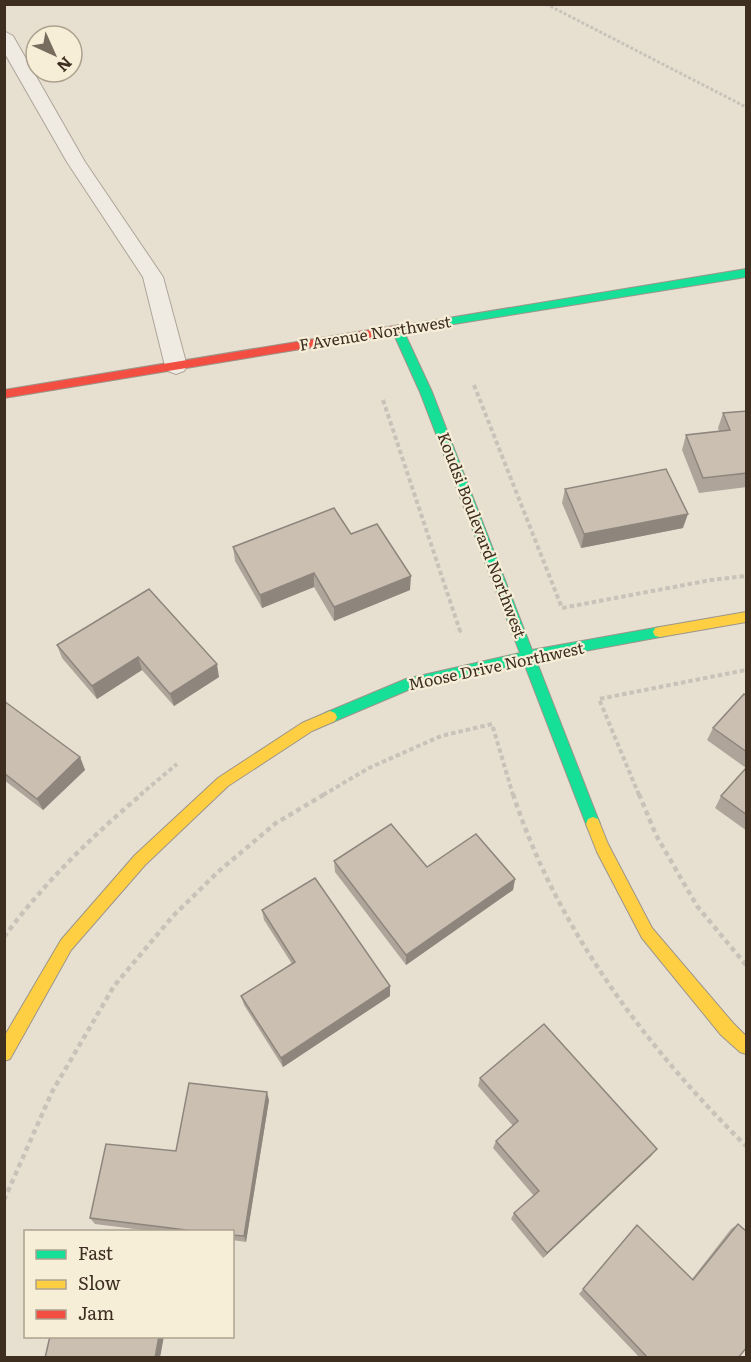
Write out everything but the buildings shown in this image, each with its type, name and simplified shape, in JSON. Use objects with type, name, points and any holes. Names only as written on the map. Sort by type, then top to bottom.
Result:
[{"type":"street","name":"F Avenue Northwest","points":[[4,394],[747,273]]},
{"type":"street","name":"Koudsi Boulevard Northwest","points":[[398,330],[426,392],[602,847],[647,933],[727,1029],[747,1046]]},
{"type":"street","name":"Moose Drive Northwest","points":[[4,1053],[66,945],[140,860],[223,782],[306,727],[406,685],[529,656],[747,617]]},
{"type":"lane","points":[[4,36],[76,162],[153,277],[177,366]]},
{"type":"path","points":[[546,4],[747,106]]},
{"type":"path","points":[[474,385],[562,608],[711,580],[747,576]]},
{"type":"path","points":[[383,400],[460,631],[448,634]]},
{"type":"path","points":[[747,670],[599,699],[656,835],[697,906],[747,965]]},
{"type":"path","points":[[4,1200],[52,1092],[114,986],[173,916],[219,871],[276,823],[369,768],[441,736],[492,723],[528,836],[560,902],[608,984],[672,1067],[747,1146]]},
{"type":"path","points":[[4,937],[20,915],[103,827],[166,772],[185,759]]},
{"type":"traffic: fast","points":[[400,329],[746,273]]},
{"type":"traffic: fast","points":[[398,330],[426,392],[593,824]]},
{"type":"traffic: fast","points":[[330,717],[406,685],[529,656],[660,632]]},
{"type":"traffic: slow","points":[[660,632],[746,617]]},
{"type":"traffic: slow","points":[[4,1053],[66,945],[140,860],[223,782],[307,727],[330,717]]},
{"type":"traffic: slow","points":[[593,824],[602,847],[647,933],[727,1029],[746,1046]]},
{"type":"traffic: jam","points":[[4,394],[400,329]]}]
